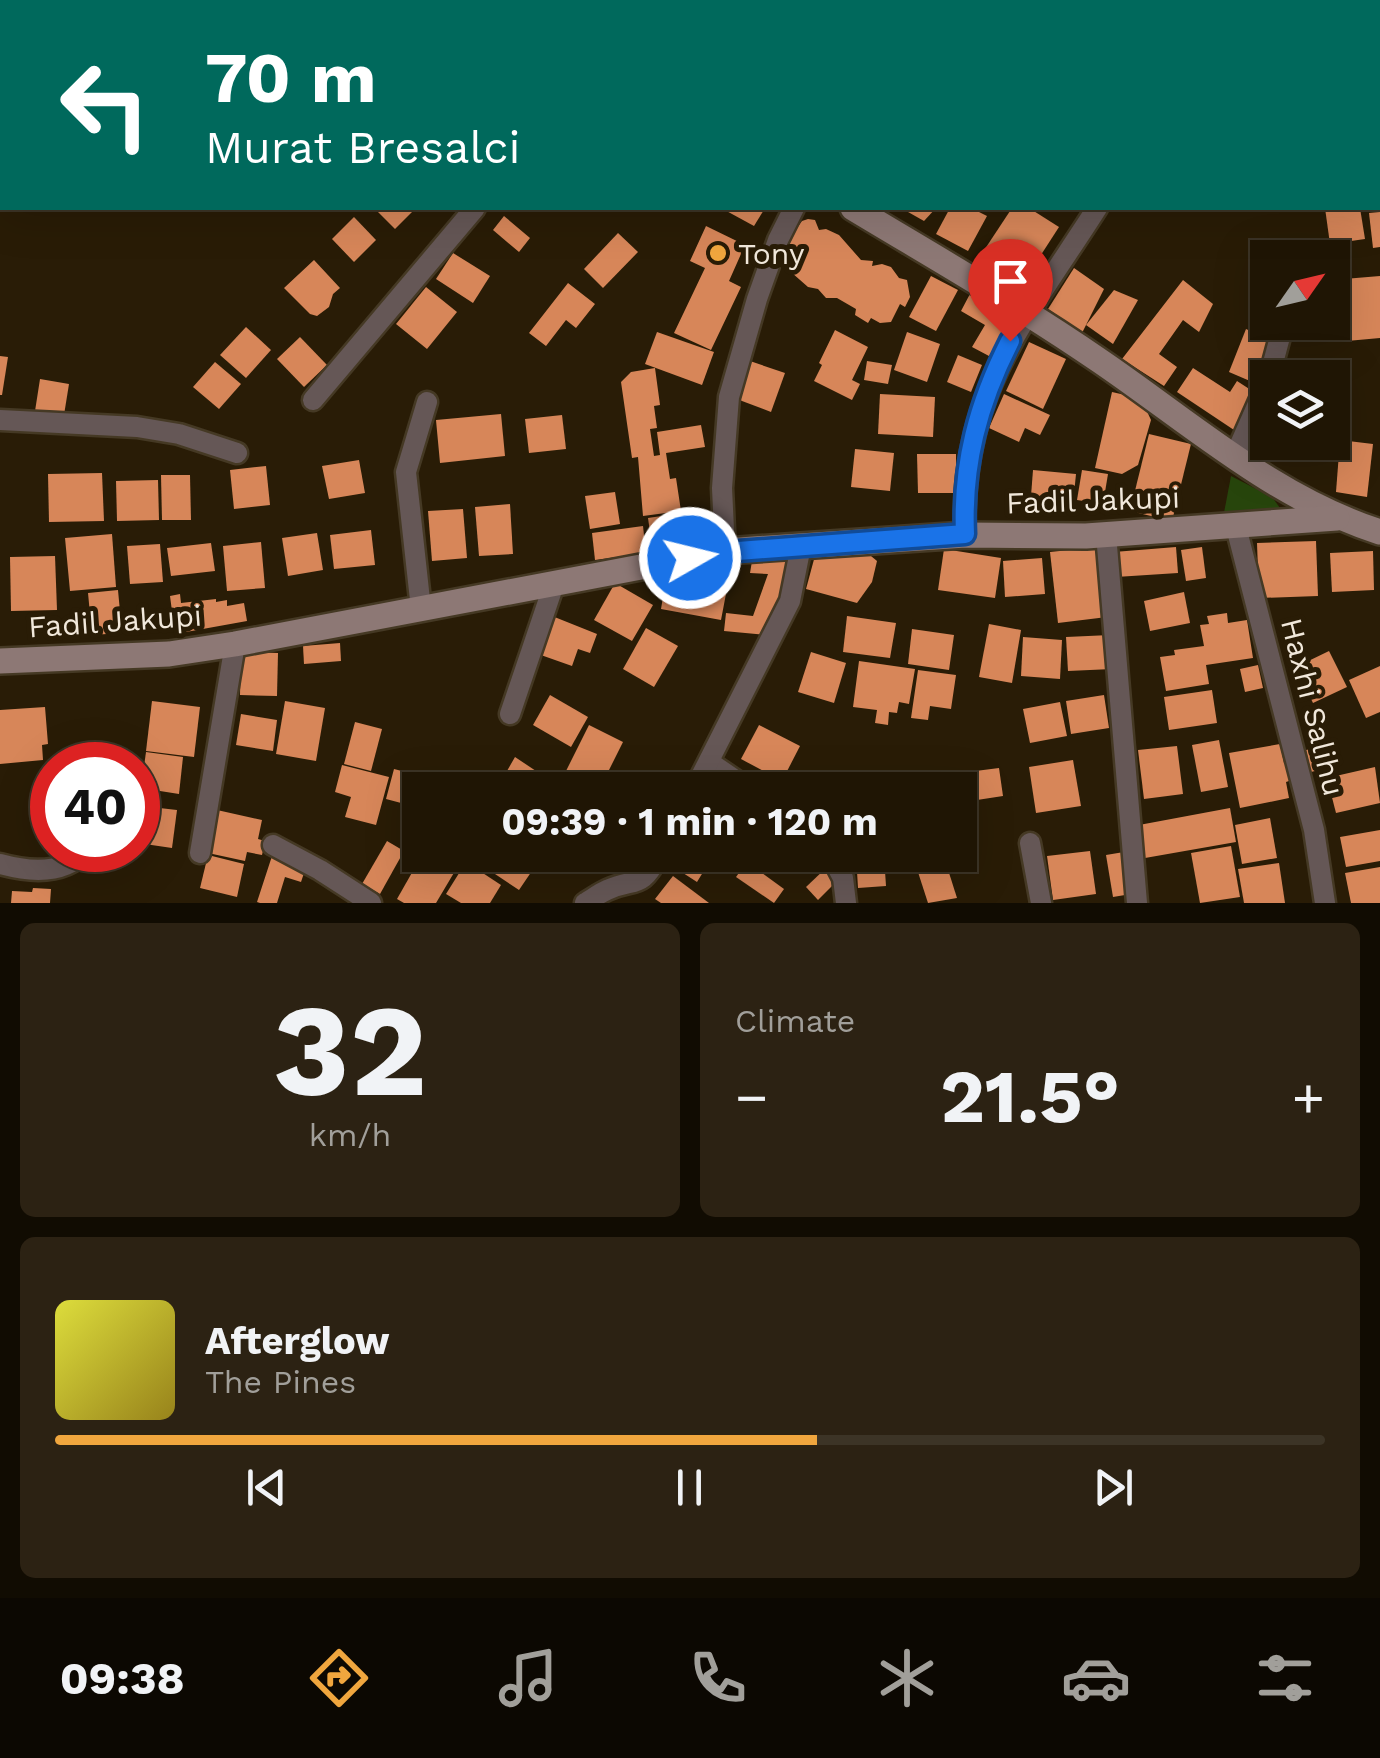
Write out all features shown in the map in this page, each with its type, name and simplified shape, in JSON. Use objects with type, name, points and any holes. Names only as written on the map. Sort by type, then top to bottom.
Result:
[{"type":"street","points":[[312,400],[474,210]]},
{"type":"street","points":[[725,552],[722,488],[729,397],[762,284],[793,210]]},
{"type":"street","points":[[856,210],[1030,312],[1234,458],[1337,518],[1380,532]]},
{"type":"street","points":[[965,534],[971,439],[993,374],[1010,341],[1096,210]]},
{"type":"street","points":[[421,609],[406,472],[427,402]]},
{"type":"street","points":[[0,420],[137,426],[179,434],[236,453]]},
{"type":"street","points":[[1234,458],[1250,421]]},
{"type":"street","name":"Fadil Jakupi","points":[[0,661],[169,654],[725,552],[965,534],[1045,537],[1337,518]]},
{"type":"street","name":"Haxhi Salihu","points":[[1236,527],[1314,830],[1325,903]]},
{"type":"street","points":[[1106,534],[1137,903]]},
{"type":"street","points":[[704,772],[790,602],[802,546]]},
{"type":"street","points":[[510,714],[554,584]]},
{"type":"street","name":"Fadil Jakupi","points":[[200,853],[234,644]]},
{"type":"street","points":[[709,762],[724,772]]},
{"type":"street","points":[[1030,843],[1041,903]]},
{"type":"street","points":[[273,845],[371,903]]},
{"type":"street","points":[[0,864],[30,870]]},
{"type":"street","points":[[586,903],[610,888],[638,884],[649,872]]},
{"type":"street","points":[[840,872],[846,903]]},
{"type":"green space","points":[[1231,476],[1272,497],[1280,508],[1277,514],[1223,518]]},
{"type":"building","points":[[376,210],[414,210],[395,229]]},
{"type":"building","points":[[725,210],[764,210],[754,226]]},
{"type":"building","points":[[905,210],[934,210],[924,221]]},
{"type":"building","points":[[949,210],[975,210],[987,216],[968,251],[936,234]]},
{"type":"building","points":[[1011,210],[1032,210],[1059,227],[1019,289],[977,261]]},
{"type":"building","points":[[1325,210],[1360,210],[1365,239],[1329,240]]},
{"type":"building","points":[[1380,212],[1380,247],[1373,248],[1369,213]]},
{"type":"building","points":[[504,216],[530,238],[519,252],[493,230]]},
{"type":"building","points":[[354,217],[376,240],[354,262],[332,239]]},
{"type":"building","points":[[815,220],[819,230],[839,235],[861,260],[873,261],[872,266],[891,267],[899,278],[907,280],[910,297],[905,307],[900,304],[891,322],[880,323],[871,318],[868,323],[855,315],[856,309],[808,287],[775,258],[802,221]]},
{"type":"building","points":[[706,226],[745,245],[729,281],[741,287],[711,350],[674,333],[705,268],[690,261]]},
{"type":"building","points":[[618,233],[638,252],[603,288],[584,269]]},
{"type":"building","points":[[453,253],[490,276],[473,303],[436,279]]},
{"type":"building","points":[[314,260],[340,288],[333,294],[329,307],[317,316],[310,314],[284,288]]},
{"type":"building","points":[[1074,268],[1104,289],[1082,333],[1048,309]]},
{"type":"building","points":[[931,276],[958,290],[936,331],[909,317]]},
{"type":"building","points":[[1380,276],[1380,338],[1336,342],[1350,340],[1350,278]]},
{"type":"building","points":[[1183,280],[1213,304],[1199,332],[1183,320],[1159,354],[1177,367],[1164,386],[1122,359]]},
{"type":"building","points":[[568,283],[595,304],[576,328],[566,320],[546,346],[529,333]]},
{"type":"building","points":[[426,287],[457,312],[427,349],[396,324]]},
{"type":"building","points":[[1114,290],[1138,300],[1113,344],[1086,325]]},
{"type":"building","points":[[971,292],[1012,316],[989,356],[972,347],[985,325],[961,311]]},
{"type":"building","points":[[246,327],[271,350],[246,378],[220,355]]},
{"type":"building","points":[[1246,329],[1250,331],[1250,340],[1272,341],[1265,360],[1250,360],[1250,381],[1229,372]]},
{"type":"building","points":[[835,330],[868,347],[852,380],[860,384],[852,400],[814,381]]},
{"type":"building","points":[[657,332],[714,352],[702,385],[645,364]]},
{"type":"building","points":[[907,332],[940,344],[927,382],[894,370]]},
{"type":"building","points":[[300,337],[327,365],[304,387],[277,359]]},
{"type":"building","points":[[1029,342],[1066,359],[1043,409],[1006,391]]},
{"type":"building","points":[[958,355],[982,365],[971,392],[947,382]]},
{"type":"building","points":[[0,356],[8,357],[2,395],[0,395]]},
{"type":"building","points":[[747,360],[785,373],[771,412],[734,398]]},
{"type":"building","points":[[867,361],[892,365],[888,384],[864,380]]},
{"type":"building","points":[[215,362],[241,384],[219,409],[193,387]]},
{"type":"building","points":[[655,368],[660,405],[654,406],[657,428],[650,429],[654,456],[660,455],[657,432],[701,425],[705,447],[666,453],[670,479],[676,478],[681,511],[643,516],[638,457],[632,458],[621,382],[631,372]]},
{"type":"building","points":[[1193,368],[1230,392],[1237,381],[1250,389],[1250,405],[1234,430],[1177,392]]},
{"type":"building","points":[[40,379],[69,384],[64,415],[35,411]]},
{"type":"building","points":[[1112,392],[1134,397],[1151,420],[1138,465],[1122,474],[1095,468]]},
{"type":"building","points":[[880,394],[935,397],[933,437],[878,434]]},
{"type":"building","points":[[1004,394],[1050,415],[1040,435],[1025,428],[1019,442],[989,428]]},
{"type":"building","points":[[501,414],[505,456],[440,463],[436,420]]},
{"type":"building","points":[[562,415],[566,449],[529,453],[525,419]]},
{"type":"building","points":[[1149,434],[1191,444],[1172,521],[1130,511]]},
{"type":"building","points":[[1350,441],[1373,444],[1367,497],[1336,492],[1338,460],[1350,460]]},
{"type":"building","points":[[855,449],[894,453],[890,491],[851,487]]},
{"type":"building","points":[[917,454],[956,454],[956,493],[918,493]]},
{"type":"building","points":[[359,460],[365,493],[329,499],[322,466]]},
{"type":"building","points":[[266,466],[270,505],[234,509],[230,470]]},
{"type":"building","points":[[1033,470],[1076,474],[1072,514],[1030,509]]},
{"type":"building","points":[[1082,470],[1108,474],[1103,504],[1077,500]]},
{"type":"building","points":[[102,473],[104,521],[49,522],[48,474]]},
{"type":"building","points":[[161,475],[190,475],[191,520],[162,520]]},
{"type":"building","points":[[158,480],[159,520],[117,521],[116,481]]},
{"type":"building","points":[[615,492],[620,524],[590,529],[585,496]]},
{"type":"building","points":[[510,504],[513,554],[479,556],[475,507]]},
{"type":"building","points":[[463,509],[467,558],[432,561],[428,511]]},
{"type":"building","points":[[682,513],[687,548],[653,553],[648,518]]},
{"type":"building","points":[[643,526],[646,553],[595,560],[592,533]]},
{"type":"building","points":[[371,530],[375,565],[334,569],[330,535]]},
{"type":"building","points":[[317,533],[323,570],[288,576],[282,538]]},
{"type":"building","points":[[112,534],[116,587],[70,591],[65,538]]},
{"type":"building","points":[[1316,541],[1318,596],[1259,598],[1257,543]]},
{"type":"building","points":[[261,542],[265,588],[227,591],[223,546]]},
{"type":"building","points":[[211,543],[215,571],[171,576],[167,548]]},
{"type":"building","points":[[160,544],[163,582],[130,584],[127,546]]},
{"type":"building","points":[[1098,547],[1107,617],[1058,623],[1050,552]]},
{"type":"building","points":[[1176,547],[1178,573],[1116,577],[1114,552]]},
{"type":"building","points":[[1202,547],[1206,578],[1186,581],[1181,550]]},
{"type":"building","points":[[944,549],[1001,558],[995,598],[938,590]]},
{"type":"building","points":[[865,551],[877,561],[872,582],[857,603],[806,589],[816,552]]},
{"type":"building","points":[[1373,551],[1374,590],[1332,592],[1330,553]]},
{"type":"building","points":[[55,556],[57,610],[11,611],[10,557]]},
{"type":"building","points":[[1042,558],[1045,594],[1005,597],[1003,561]]},
{"type":"building","points":[[791,559],[767,635],[724,631],[726,613],[753,616],[768,574],[750,573],[752,561]]},
{"type":"building","points":[[676,568],[729,578],[721,620],[661,609],[664,591],[671,592]]},
{"type":"building","points":[[615,583],[653,605],[632,641],[594,620]]},
{"type":"building","points":[[118,590],[122,633],[92,635],[88,593]]},
{"type":"building","points":[[1184,592],[1190,623],[1150,631],[1144,601]]},
{"type":"building","points":[[180,594],[181,603],[216,599],[227,600],[227,606],[244,603],[247,621],[175,634],[170,596]]},
{"type":"building","points":[[1227,613],[1228,623],[1247,620],[1253,658],[1206,665],[1209,684],[1166,691],[1160,657],[1175,655],[1174,650],[1204,646],[1200,625],[1209,624],[1207,616]]},
{"type":"building","points":[[552,616],[597,634],[590,653],[578,649],[572,666],[538,654]]},
{"type":"building","points":[[847,616],[896,623],[890,658],[843,652]]},
{"type":"building","points":[[989,624],[1021,630],[1012,683],[979,677]]},
{"type":"building","points":[[646,628],[678,646],[654,687],[623,669]]},
{"type":"building","points":[[912,629],[954,635],[949,670],[908,664]]},
{"type":"building","points":[[1110,635],[1112,669],[1068,671],[1066,637]]},
{"type":"building","points":[[1023,637],[1062,640],[1060,679],[1021,676]]},
{"type":"building","points":[[340,643],[341,661],[304,664],[303,646]]},
{"type":"building","points":[[1329,651],[1347,687],[1313,703],[1296,667]]},
{"type":"building","points":[[241,652],[278,653],[277,696],[240,695]]},
{"type":"building","points":[[811,652],[846,663],[834,703],[798,692]]},
{"type":"building","points":[[859,661],[915,669],[909,704],[899,702],[897,713],[889,712],[888,725],[875,723],[877,710],[853,707]]},
{"type":"building","points":[[1258,665],[1263,688],[1245,692],[1240,669]]},
{"type":"building","points":[[1380,666],[1380,712],[1366,718],[1349,680]]},
{"type":"building","points":[[918,670],[956,675],[951,709],[930,706],[928,720],[911,718]]},
{"type":"building","points":[[1212,690],[1217,723],[1169,730],[1164,697]]},
{"type":"building","points":[[550,695],[588,717],[571,747],[533,725]]},
{"type":"building","points":[[1104,695],[1109,728],[1071,734],[1066,701]]},
{"type":"building","points":[[152,701],[200,707],[194,757],[160,753],[160,742],[147,742]]},
{"type":"building","points":[[285,701],[325,708],[316,761],[276,754]]},
{"type":"building","points":[[1060,702],[1067,736],[1030,743],[1023,709]]},
{"type":"building","points":[[45,707],[48,742],[30,742],[30,761],[0,764],[0,710]]},
{"type":"building","points":[[241,714],[277,720],[273,751],[236,745]]},
{"type":"building","points":[[355,722],[382,729],[371,771],[344,764]]},
{"type":"building","points":[[589,725],[623,742],[608,772],[566,771]]},
{"type":"building","points":[[759,725],[800,746],[787,772],[765,772],[741,759]]},
{"type":"building","points":[[1219,740],[1228,787],[1201,792],[1192,745]]},
{"type":"building","points":[[1280,744],[1292,780],[1286,782],[1289,798],[1240,808],[1229,753]]},
{"type":"building","points":[[1330,745],[1335,766],[1311,772],[1306,750]]},
{"type":"building","points":[[1177,746],[1183,794],[1144,799],[1138,750]]},
{"type":"building","points":[[160,754],[183,757],[179,794],[160,791]]},
{"type":"building","points":[[515,757],[538,772],[506,772]]},
{"type":"building","points":[[1073,760],[1081,806],[1036,813],[1029,767]]},
{"type":"building","points":[[342,765],[389,777],[376,825],[345,817],[351,797],[335,792]]},
{"type":"building","points":[[1375,767],[1380,803],[1336,813],[1327,778]]},
{"type":"building","points":[[999,768],[1003,796],[977,800],[977,772],[968,772]]},
{"type":"building","points":[[394,769],[406,772],[402,772],[402,803],[386,799]]},
{"type":"building","points":[[160,808],[177,810],[172,848],[160,846]]},
{"type":"building","points":[[1230,808],[1236,842],[1145,858],[1139,825]]},
{"type":"building","points":[[217,810],[262,820],[258,839],[265,841],[262,855],[247,852],[245,861],[208,853]]},
{"type":"building","points":[[1270,818],[1277,858],[1242,864],[1235,825]]},
{"type":"building","points":[[1380,830],[1380,861],[1346,867],[1340,837]]},
{"type":"building","points":[[387,841],[402,850],[380,894],[362,884]]},
{"type":"building","points":[[1231,846],[1240,897],[1200,903],[1191,853]]},
{"type":"building","points":[[1090,851],[1096,894],[1053,900],[1047,856]]},
{"type":"building","points":[[1124,852],[1131,894],[1113,897],[1106,855]]},
{"type":"building","points":[[208,855],[244,864],[237,897],[200,888]]},
{"type":"building","points":[[272,856],[306,867],[301,882],[285,877],[277,903],[260,903],[257,902]]},
{"type":"building","points":[[1279,863],[1285,903],[1244,903],[1238,869]]},
{"type":"building","points":[[1380,867],[1380,903],[1351,903],[1345,873]]},
{"type":"building","points":[[412,872],[454,872],[436,903],[404,903],[397,899]]},
{"type":"building","points":[[460,872],[481,872],[501,885],[490,903],[461,903],[446,894]]},
{"type":"building","points":[[492,872],[531,872],[519,890]]},
{"type":"building","points":[[682,872],[703,872],[697,882]]},
{"type":"building","points":[[740,872],[761,872],[784,889],[774,903],[736,877]]},
{"type":"building","points":[[822,872],[830,872],[838,880],[818,900],[806,887]]},
{"type":"building","points":[[857,872],[885,872],[886,886],[858,888]]},
{"type":"building","points":[[918,872],[949,872],[957,898],[928,903]]},
{"type":"building","points":[[673,876],[709,903],[661,903],[655,899]]},
{"type":"building","points":[[33,888],[51,889],[50,903],[11,903],[12,891],[32,892]]},
{"type":"place","name":"Tony","points":[[718,253]]},
{"type":"route","points":[[690,558],[965,534],[971,439],[980,406],[1010,341]]}]
